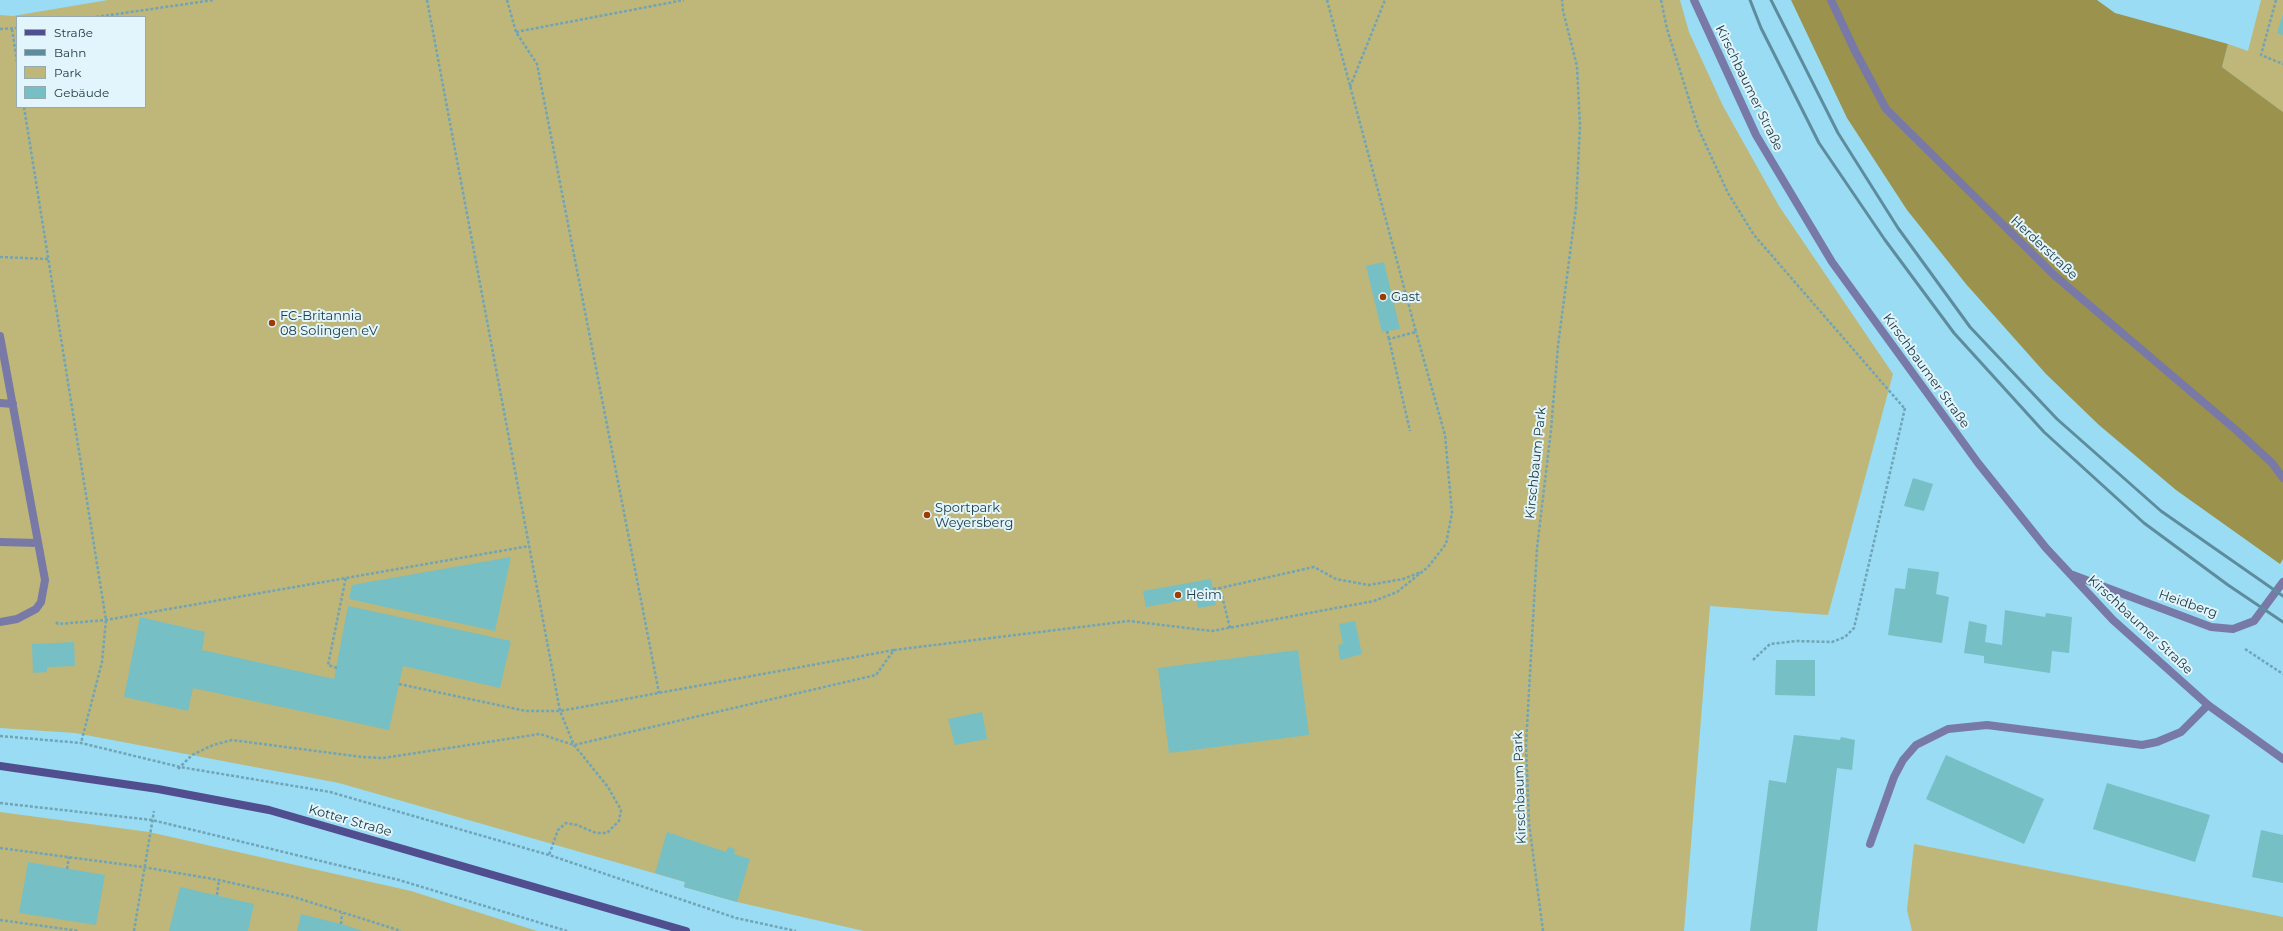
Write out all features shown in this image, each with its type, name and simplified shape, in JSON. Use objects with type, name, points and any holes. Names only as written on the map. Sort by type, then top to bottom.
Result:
[{"type":"street","name":"Kirschbaumer Straße","points":[[1694,0],[1756,135],[1832,262],[1978,463],[2046,548],[2113,620],[2208,705],[2283,759]]},
{"type":"street","name":"Herderstraße","points":[[1832,0],[1855,51],[1886,109],[2054,275],[2236,430],[2272,462],[2283,478]]},
{"type":"street","points":[[0,336],[45,580],[42,602],[29,614],[0,622]]},
{"type":"street","points":[[0,403],[13,404]]},
{"type":"street","points":[[0,542],[38,543]]},
{"type":"street","name":"Heidberg","points":[[2070,574],[2211,627],[2233,629],[2254,621],[2283,582]]},
{"type":"street","points":[[1870,844],[1894,777],[1903,760],[1916,744],[1948,729],[1987,726],[2142,745],[2157,742],[2181,732],[2208,705]]},
{"type":"street","name":"Kotter Straße","points":[[0,766],[158,789],[269,810],[686,931]]},
{"type":"path","points":[[103,16],[214,0]]},
{"type":"path","points":[[427,0],[560,711],[574,745],[608,787],[621,810],[616,825],[606,833],[596,833],[577,825],[566,823],[558,830],[549,855]]},
{"type":"path","points":[[507,0],[516,32],[537,64],[659,693]]},
{"type":"path","points":[[516,32],[684,0]]},
{"type":"path","points":[[399,684],[526,711],[560,711],[894,650],[1129,621],[1212,631],[1374,601],[1397,592],[1425,570],[1446,544],[1452,513],[1445,436],[1327,0]]},
{"type":"path","points":[[1350,87],[1385,0]]},
{"type":"path","name":"Kirschbaum Park","points":[[1543,931],[1529,823],[1526,745],[1537,548],[1551,430],[1558,346],[1576,207],[1580,126],[1577,66],[1563,11],[1562,0]]},
{"type":"path","points":[[1661,0],[1668,29],[1698,128],[1728,193],[1754,235],[1905,409]]},
{"type":"path","points":[[2276,0],[2261,55],[2283,64]]},
{"type":"path","points":[[0,29],[16,28]]},
{"type":"path","points":[[12,29],[16,55]]},
{"type":"path","points":[[24,108],[106,620],[102,662],[80,743]]},
{"type":"path","points":[[0,257],[48,259]]},
{"type":"path","points":[[1387,332],[1410,431]]},
{"type":"path","points":[[1389,338],[1416,332]]},
{"type":"path","points":[[1753,660],[1770,644],[1797,641],[1832,642],[1845,637],[1854,628],[1905,409],[1921,384]]},
{"type":"path","points":[[42,602],[58,624],[106,620],[529,546]]},
{"type":"path","points":[[1213,589],[1314,567],[1336,579],[1369,586],[1404,579],[1425,570]]},
{"type":"path","points":[[337,668],[328,665],[346,577]]},
{"type":"path","points":[[1220,588],[1230,628]]},
{"type":"path","points":[[158,789],[192,755],[213,745],[232,740],[362,758],[383,758],[540,734],[574,745],[876,675],[894,650]]},
{"type":"path","points":[[0,736],[80,743],[180,767],[330,792],[549,855],[736,918],[796,931]]},
{"type":"path","points":[[0,803],[152,820],[399,880],[567,931]]},
{"type":"path","points":[[134,931],[149,832]]},
{"type":"path","points":[[0,848],[143,866],[219,880],[294,897],[401,931]]},
{"type":"path","points":[[67,869],[69,857]]},
{"type":"path","points":[[217,895],[219,880]]},
{"type":"path","points":[[341,924],[342,913]]},
{"type":"path","points":[[0,920],[79,931]]},
{"type":"green space","name":"Sportpark Weyersberg","points":[[108,0],[1680,0],[1689,32],[1723,106],[1779,206],[1893,374],[1828,615],[1710,606],[1684,931],[864,931],[737,902],[684,887],[685,882],[339,783],[75,733],[0,728],[0,15],[13,16]]},
{"type":"green space","points":[[2261,0],[2283,0],[2283,112],[2222,67],[2228,44],[2248,51]]},
{"type":"green space","points":[[0,812],[149,832],[411,891],[537,931],[0,931]]},
{"type":"green space","points":[[1914,844],[2283,917],[2283,931],[1912,931],[1907,910]]},
{"type":"shaded area","points":[[1791,0],[2097,0],[2115,13],[2228,44],[2222,67],[2283,112],[2283,559],[2280,564],[2176,490],[2099,425],[2046,374],[1966,284],[1907,210],[1847,118]]},
{"type":"building","points":[[2283,14],[2283,35],[2277,33]]},
{"type":"building","name":"Gast","points":[[1384,262],[1400,329],[1382,332],[1366,266]]},
{"type":"building","points":[[1913,478],[1933,484],[1924,511],[1904,506]]},
{"type":"building","points":[[511,557],[495,631],[349,599],[352,585]]},
{"type":"building","points":[[1908,568],[1939,572],[1936,594],[1949,597],[1942,643],[1888,635],[1895,588],[1905,589]]},
{"type":"building","name":"Heim","points":[[1211,579],[1216,605],[1198,608],[1196,598],[1146,607],[1143,591]]},
{"type":"building","points":[[348,606],[511,641],[500,688],[403,666],[389,730],[193,688],[188,711],[124,697],[140,617],[205,632],[202,650],[334,679]]},
{"type":"building","points":[[2005,610],[2045,617],[2046,613],[2072,617],[2069,653],[2052,651],[2050,673],[1984,663],[1984,656],[1964,653],[1969,621],[1987,625],[1985,642],[2002,645]]},
{"type":"building","points":[[1355,621],[1362,654],[1340,660],[1338,645],[1343,644],[1339,624]]},
{"type":"building","points":[[74,642],[75,666],[47,667],[47,672],[33,673],[32,644]]},
{"type":"building","points":[[1298,650],[1309,735],[1169,753],[1158,668]]},
{"type":"building","points":[[1776,660],[1815,660],[1815,696],[1775,695]]},
{"type":"building","points":[[982,712],[987,739],[955,745],[948,719]]},
{"type":"building","points":[[1794,735],[1840,740],[1841,737],[1855,740],[1852,770],[1837,768],[1817,931],[1750,931],[1769,780],[1786,783]]},
{"type":"building","points":[[1946,755],[2044,799],[2024,844],[1926,799]]},
{"type":"building","points":[[2107,783],[2210,815],[2195,862],[2093,829]]},
{"type":"building","points":[[2261,830],[2283,835],[2283,883],[2252,877]]},
{"type":"building","points":[[667,832],[726,852],[728,847],[735,849],[734,854],[750,859],[737,902],[684,887],[685,882],[655,873]]},
{"type":"building","points":[[28,862],[105,875],[96,925],[19,913]]},
{"type":"building","points":[[180,887],[254,904],[248,931],[169,931]]},
{"type":"building","points":[[301,914],[341,924],[363,931],[297,931]]},
{"type":"railway","points":[[1750,0],[1761,28],[1819,143],[1885,240],[1954,333],[2044,432],[2144,523],[2228,585],[2283,622]]},
{"type":"railway","points":[[1771,0],[1838,133],[1898,228],[1970,327],[2057,419],[2161,511],[2283,596]]},
{"type":"place","name":"Gast","points":[[1383,297]]},
{"type":"place","name":"FC-Britannia 08 Solingen eV","points":[[272,323]]},
{"type":"place","name":"Sportpark Weyersberg","points":[[927,515]]},
{"type":"place","name":"Heim","points":[[1178,595]]}]
